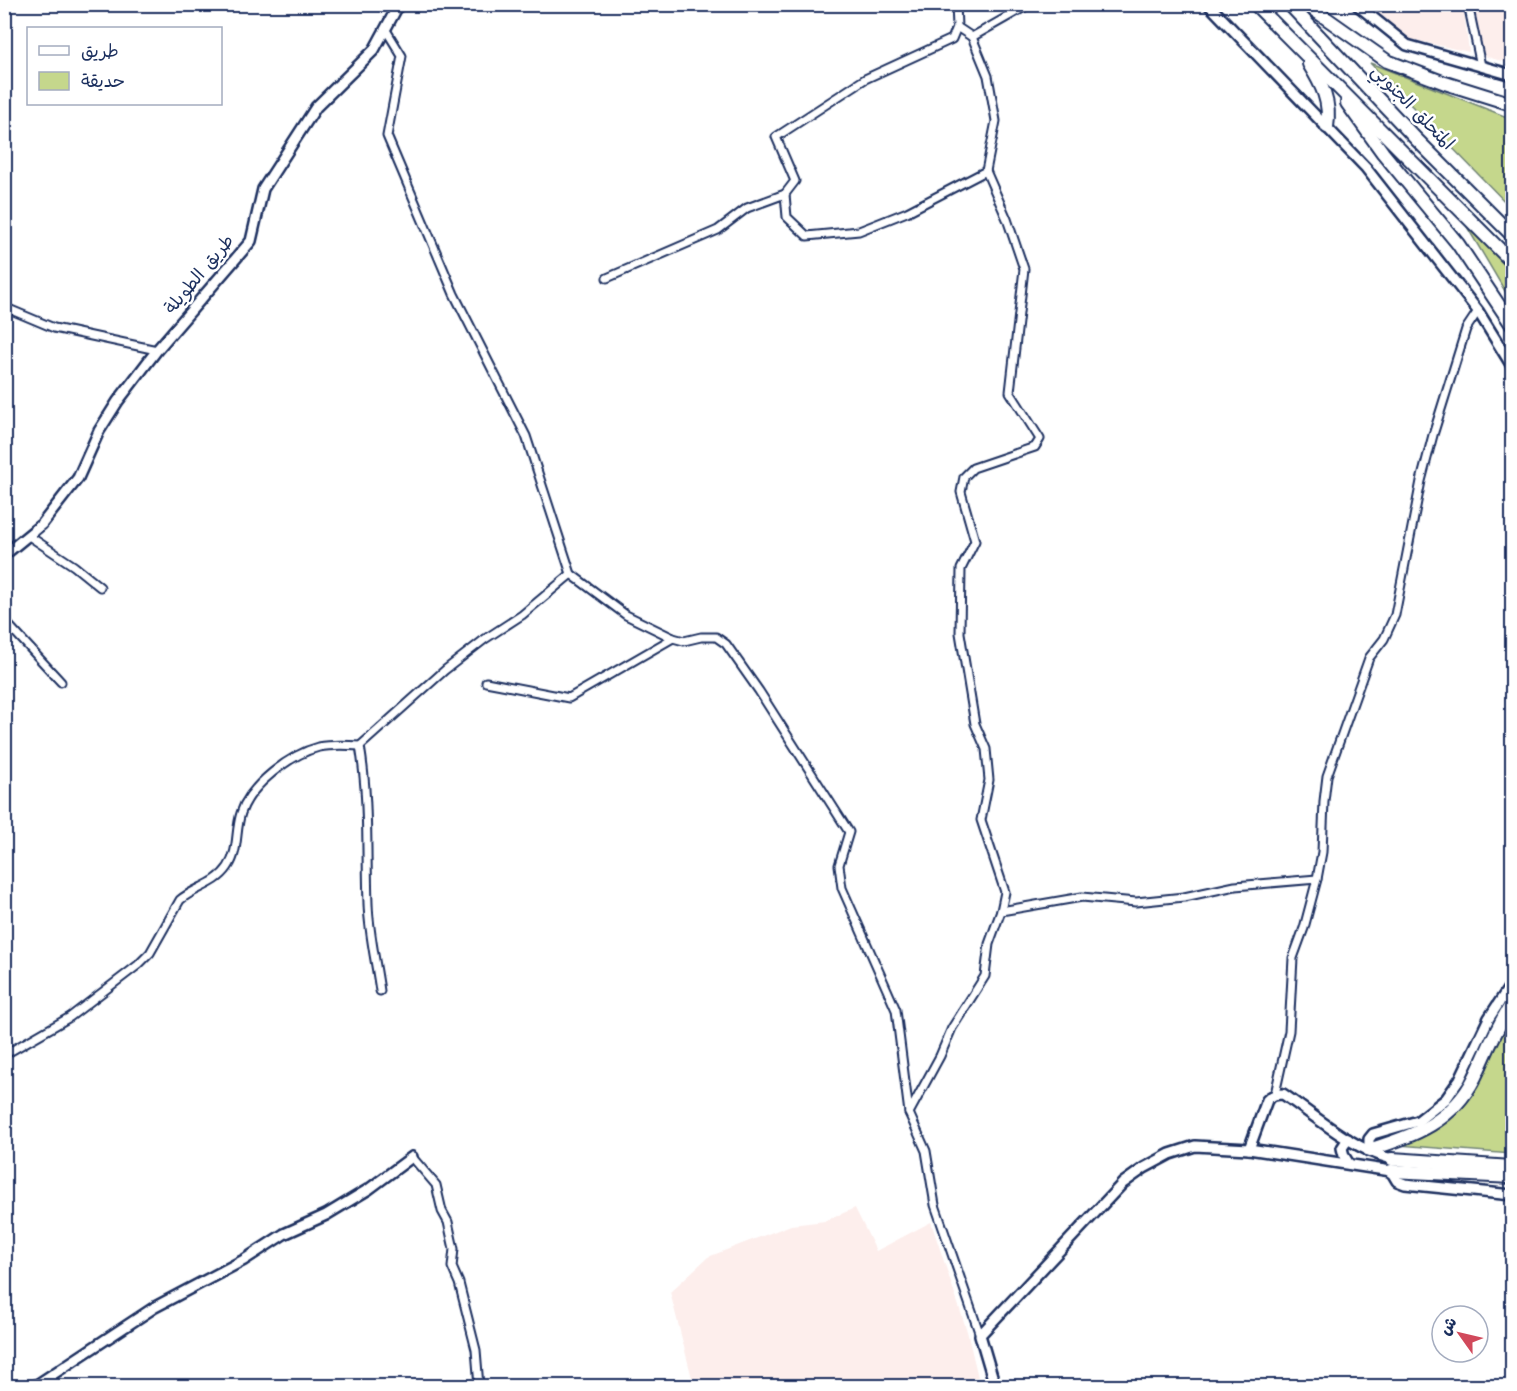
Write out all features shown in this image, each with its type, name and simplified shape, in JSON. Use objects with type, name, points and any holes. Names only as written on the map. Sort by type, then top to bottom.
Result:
[{"type":"highway","points":[[1255,4],[1300,50],[1323,88],[1329,114],[1327,127]]},
{"type":"highway","name":"المتحلق الجنوبي","points":[[1289,4],[1416,139],[1512,235]]},
{"type":"highway","points":[[1306,4],[1387,61],[1445,83],[1512,104]]},
{"type":"highway","name":"المتحلق الجنوبي","points":[[1300,50],[1512,262]]},
{"type":"highway","points":[[1337,86],[1369,135],[1458,244],[1512,325]]},
{"type":"highway","points":[[1369,1150],[1424,1131],[1456,1105],[1470,1086],[1490,1041],[1512,1004]]},
{"type":"highway","points":[[1391,1165],[1512,1167]]},
{"type":"highway","points":[[1391,1165],[1512,1177]]},
{"type":"street","name":"طريق الطويلة","points":[[4,555],[42,524],[78,478],[99,431],[118,401],[157,350],[251,240],[262,189],[316,107],[374,50],[399,4]]},
{"type":"street","points":[[607,278],[718,230],[747,207],[785,194],[795,181],[776,137],[865,79],[952,39],[957,27],[956,4]]},
{"type":"street","points":[[972,37],[1030,4]]},
{"type":"street","points":[[1208,4],[1366,168],[1478,311],[1512,366]]},
{"type":"street","points":[[1356,4],[1407,45],[1512,75]]},
{"type":"street","points":[[1467,4],[1481,66]]},
{"type":"street","points":[[909,1113],[940,1056],[952,1028],[985,976],[989,944],[1005,892],[981,820],[989,780],[986,749],[975,724],[960,633],[961,569],[975,541],[961,492],[964,477],[973,468],[1035,447],[1040,439],[1010,393],[1024,269],[1007,219],[986,171],[996,121],[988,76],[972,37],[957,27]]},
{"type":"street","points":[[386,30],[402,57],[387,135],[454,294],[526,436],[571,574],[626,615],[673,638],[684,641],[701,637],[716,637],[726,644],[759,691],[849,832],[839,865],[842,888],[896,1010],[909,1113],[926,1151],[935,1205],[980,1335],[995,1386]]},
{"type":"street","points":[[785,194],[787,217],[807,236],[859,231],[907,212],[986,171]]},
{"type":"street","points":[[4,307],[54,328],[157,350]]},
{"type":"street","points":[[1275,1094],[1289,1031],[1293,958],[1304,928],[1322,852],[1327,776],[1369,658],[1384,639],[1395,615],[1421,481],[1433,435],[1466,329],[1478,311]]},
{"type":"street","points":[[29,536],[74,566],[100,587]]},
{"type":"street","points":[[4,1055],[70,1017],[138,965],[150,953],[180,900],[186,894],[218,879],[228,868],[235,849],[241,812],[246,801],[261,783],[295,756],[332,745],[360,746],[445,670],[485,639],[522,615],[571,574]]},
{"type":"street","points":[[4,620],[61,682]]},
{"type":"street","points":[[486,682],[569,698],[673,638]]},
{"type":"street","points":[[360,746],[368,801],[370,939],[380,992]]},
{"type":"street","points":[[1001,911],[1082,897],[1136,902],[1185,897],[1235,886],[1317,879]]},
{"type":"street","points":[[1369,1150],[1369,1139],[1373,1134],[1418,1121],[1446,1099],[1460,1079],[1489,1018],[1512,983]]},
{"type":"street","points":[[1249,1149],[1267,1100],[1275,1094],[1283,1094],[1391,1165],[1397,1181],[1405,1184],[1512,1195]]},
{"type":"street","points":[[1348,1138],[1342,1148],[1349,1164]]},
{"type":"street","points":[[980,1335],[1123,1183],[1170,1154],[1195,1146],[1249,1149],[1349,1164],[1391,1165]]},
{"type":"street","points":[[35,1386],[155,1306],[244,1260],[284,1234],[326,1215],[369,1189],[412,1157],[436,1185],[442,1211],[448,1222],[454,1249],[452,1267],[459,1284],[476,1350],[479,1386]]},
{"type":"street","points":[[50,1377],[58,1386]]},
{"type":"shaded area","points":[[1366,5],[1463,5],[1469,52],[1410,39]]},
{"type":"shaded area","points":[[1474,5],[1512,5],[1512,64],[1484,56]]},
{"type":"shaded area","points":[[855,1208],[876,1251],[931,1222],[967,1331],[980,1386],[694,1386],[670,1292],[708,1257],[791,1225],[825,1221]]},
{"type":"green space","points":[[1370,63],[1512,119],[1512,209]]},
{"type":"green space","points":[[1463,220],[1512,271],[1512,303]]},
{"type":"green space","points":[[1512,1005],[1512,1154],[1386,1144],[1461,1103]]}]
